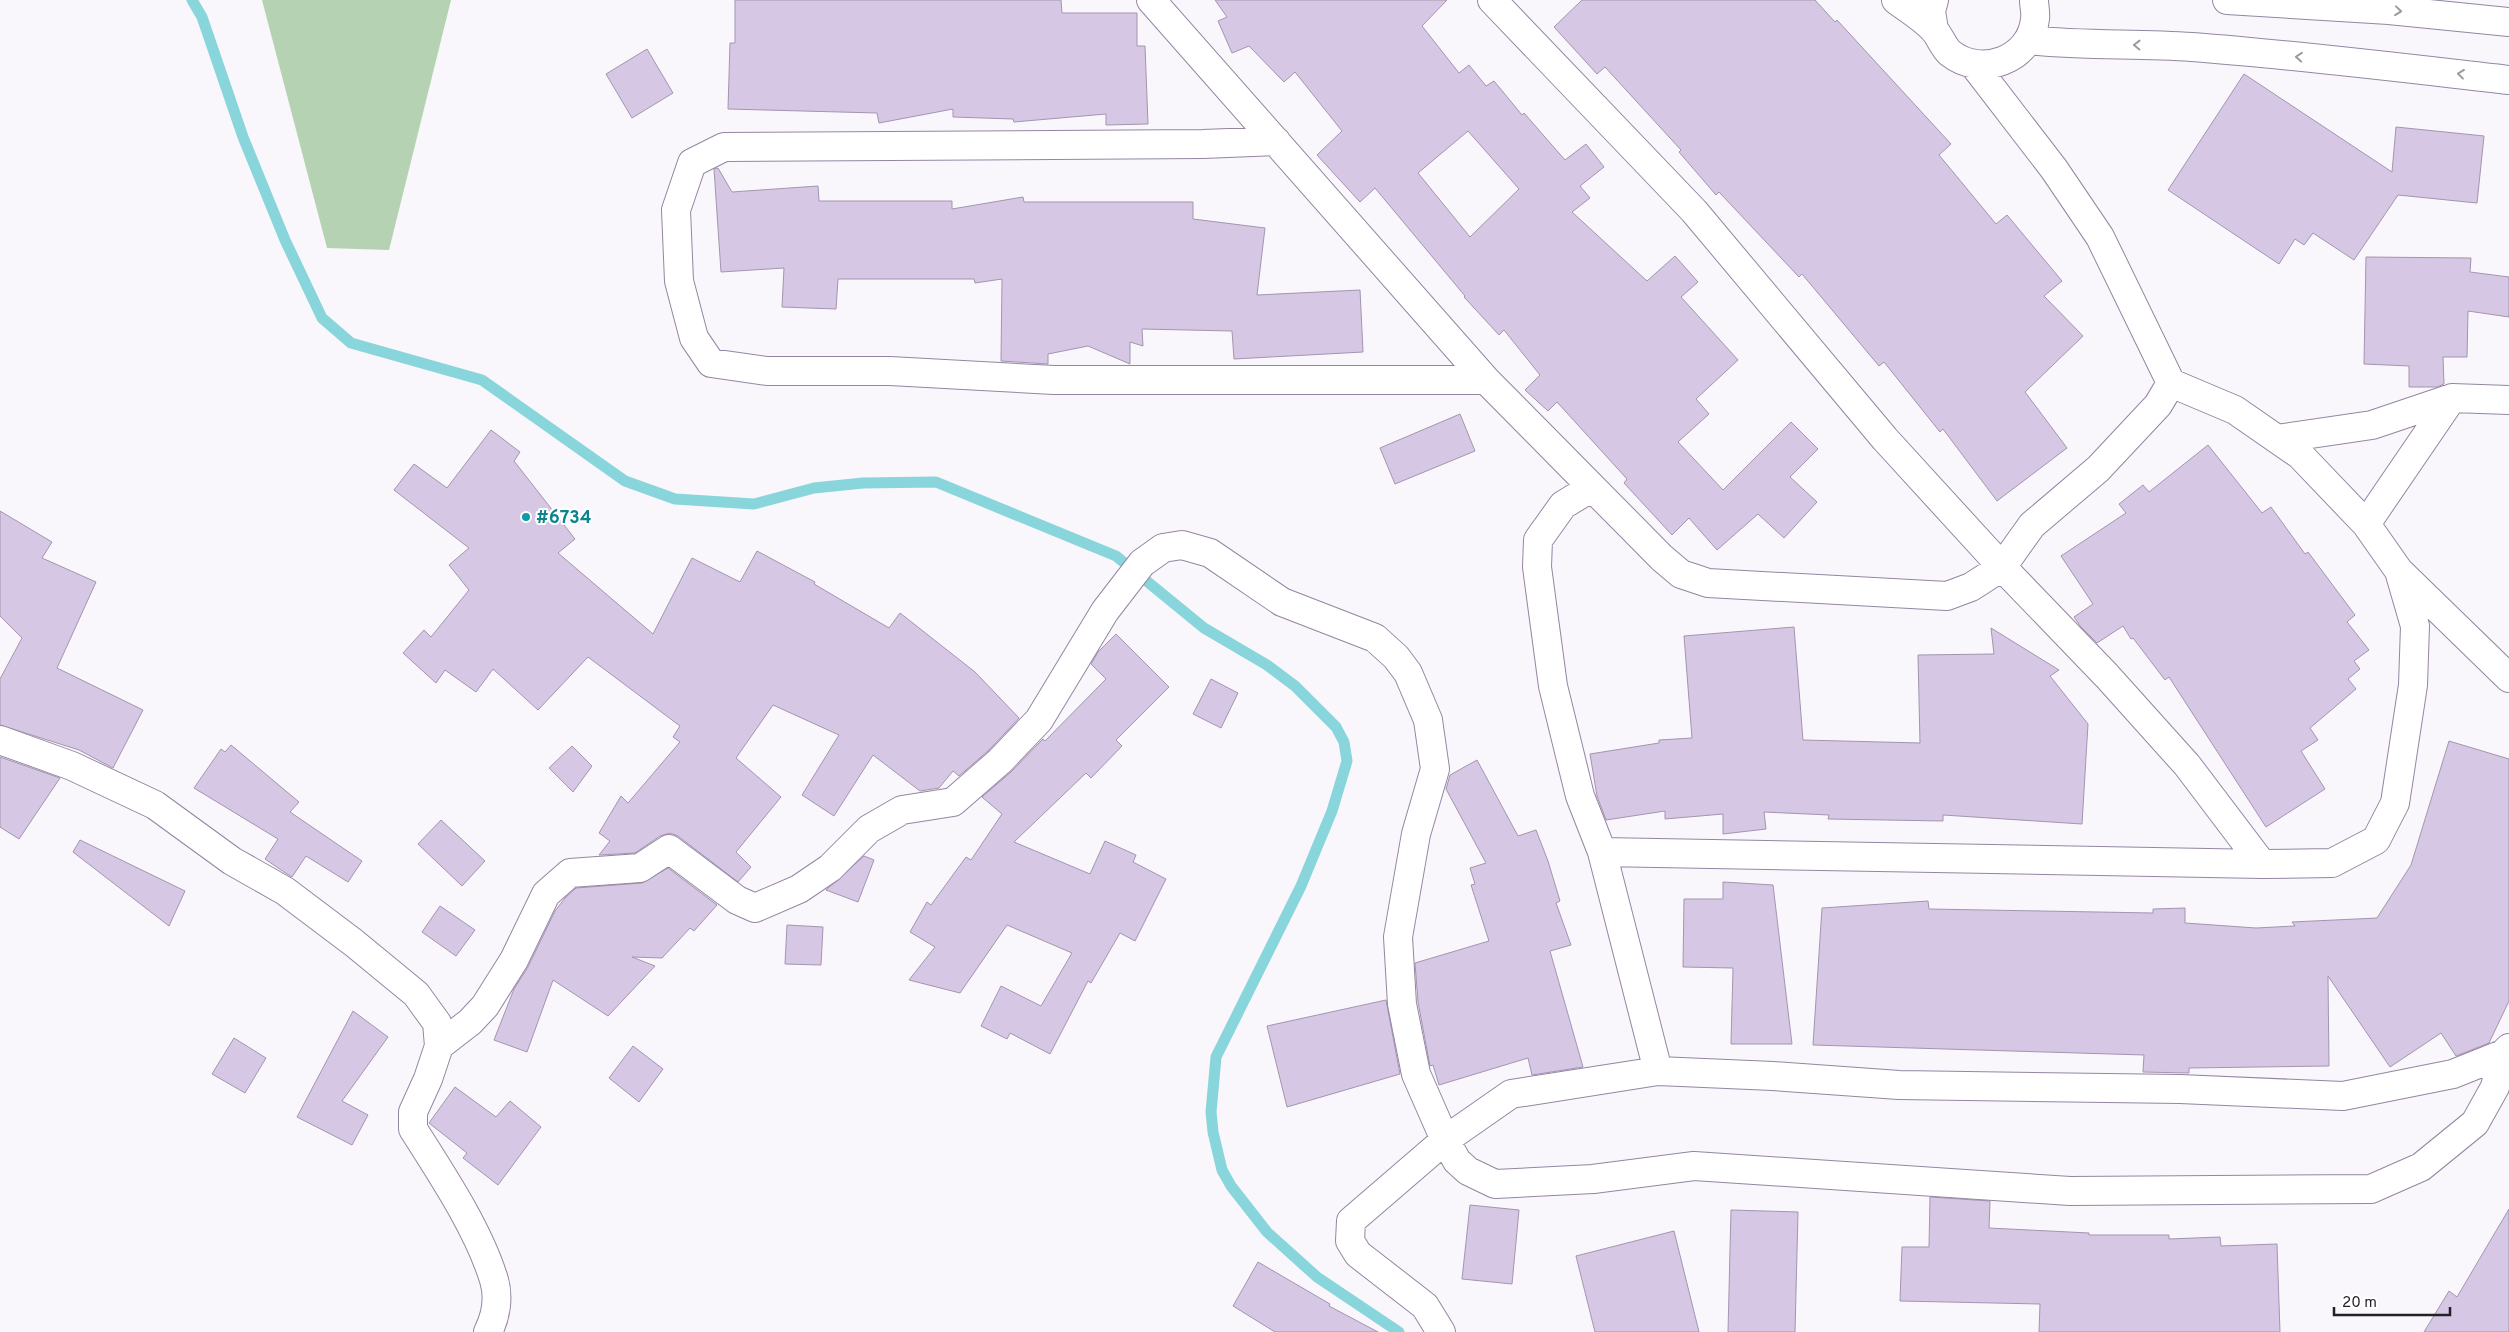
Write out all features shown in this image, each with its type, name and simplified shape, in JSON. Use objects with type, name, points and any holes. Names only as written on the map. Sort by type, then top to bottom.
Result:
[{"type":"street","points":[[1151,0],[1486,380],[1591,488],[1662,558],[1681,574],[1708,583],[1947,596],[1971,587],[2002,567],[2032,525],[2098,468],[2158,405],[2171,383]]},
{"type":"street","points":[[1492,0],[1694,211],[1885,439],[2002,567],[2107,676],[2186,765],[2262,864]]},
{"type":"street","points":[[1896,0],[1934,30],[1950,53],[1974,65],[2054,169],[2100,237],[2171,383],[2235,410],[2300,455],[2366,524],[2399,571],[2509,678]]},
{"type":"street","points":[[1934,0],[1931,11],[1934,30]]},
{"type":"street","points":[[1974,65],[1995,64],[2015,56],[2029,40],[2036,20],[2034,0]]},
{"type":"street","points":[[2227,0],[2389,10],[2503,14]]},
{"type":"street","points":[[2029,40],[2069,44],[2190,47],[2340,60],[2509,80]]},
{"type":"street","points":[[1276,141],[1203,144],[724,147],[692,162],[676,210],[680,281],[694,338],[711,363],[767,371],[890,371],[1054,380],[1486,380]]},
{"type":"street","points":[[2278,439],[2372,425],[2452,398],[2509,400]]},
{"type":"street","points":[[2366,524],[2452,398]]},
{"type":"street","points":[[1591,488],[1563,505],[1538,540],[1537,567],[1553,686],[1580,796],[1602,852],[1658,1071]]},
{"type":"street","points":[[438,1046],[470,1022],[485,1006],[514,960],[546,894],[570,874],[640,868],[669,849],[737,900],[755,908],[799,889],[830,868],[869,829],[902,810],[953,802],[1000,761],[1039,720],[1105,611],[1142,563],[1163,548],[1182,545],[1210,553],[1282,602],[1375,638],[1396,657],[1408,673],[1428,720],[1436,769],[1416,834],[1398,937],[1402,1004],[1416,1074],[1445,1140],[1457,1161],[1468,1171],[1495,1184],[1594,1179],[1694,1166],[2070,1191],[2371,1189],[2421,1167],[2476,1123],[2495,1087],[2506,1051]]},
{"type":"street","points":[[1602,852],[2262,864],[2332,863],[2376,840],[2395,803],[2413,685],[2415,626],[2399,571]]},
{"type":"street","points":[[0,740],[72,766],[155,805],[232,861],[285,891],[354,943],[416,994],[436,1023],[438,1046],[428,1079],[413,1112],[414,1128],[472,1230],[495,1281],[497,1310],[488,1332]]},
{"type":"street","points":[[1441,1332],[1425,1306],[1358,1254],[1350,1241],[1351,1221],[1445,1140],[1511,1094],[1658,1071],[1773,1076],[1899,1085],[2180,1089],[2343,1096],[2453,1074],[2506,1051]]},
{"type":"green space","points":[[262,0],[451,0],[389,250],[327,248]]},
{"type":"building","points":[[735,0],[1061,0],[1062,13],[1137,13],[1137,46],[1145,46],[1148,124],[1106,125],[1106,114],[1014,122],[1013,119],[953,117],[953,109],[879,123],[877,113],[728,109],[730,43],[735,43]]},
{"type":"building","points":[[1215,0],[1447,0],[1422,26],[1459,73],[1469,65],[1486,86],[1494,81],[1522,115],[1524,113],[1565,160],[1586,144],[1604,167],[1580,186],[1590,198],[1572,212],[1647,281],[1675,256],[1698,282],[1681,297],[1738,360],[1696,399],[1709,414],[1678,442],[1723,490],[1791,422],[1818,449],[1790,477],[1817,502],[1784,538],[1758,514],[1717,550],[1689,518],[1672,535],[1624,483],[1627,479],[1557,402],[1548,411],[1525,390],[1540,375],[1504,330],[1499,335],[1464,297],[1375,188],[1360,202],[1317,155],[1342,131],[1295,72],[1284,82],[1249,46],[1232,53],[1218,21],[1227,17]],"holes":[[[1468,131],[1519,189],[1470,237],[1418,173]]]},
{"type":"building","points":[[1582,0],[1815,0],[1835,22],[1837,20],[1951,144],[1939,155],[1996,224],[2007,215],[2062,281],[2044,296],[2083,336],[2025,392],[2067,448],[1997,501],[1943,429],[1940,432],[1884,362],[1879,366],[1802,274],[1799,277],[1719,192],[1716,195],[1679,152],[1681,150],[1605,67],[1597,74],[1554,27]]},
{"type":"building","points":[[647,49],[673,93],[632,118],[606,74]]},
{"type":"building","points":[[2244,74],[2392,172],[2396,127],[2484,136],[2477,203],[2398,195],[2354,260],[2313,233],[2304,245],[2295,239],[2279,264],[2168,190]]},
{"type":"building","points":[[718,168],[732,192],[818,186],[819,201],[952,201],[952,209],[1023,197],[1024,202],[1193,202],[1193,219],[1265,228],[1257,295],[1360,290],[1363,352],[1234,359],[1232,331],[1142,329],[1143,346],[1130,342],[1130,364],[1088,346],[1048,354],[1048,364],[1001,361],[1002,279],[975,283],[974,279],[838,279],[836,309],[782,307],[784,268],[721,272],[714,169]]},
{"type":"building","points":[[2366,257],[2471,258],[2470,272],[2509,277],[2509,317],[2468,311],[2467,357],[2443,357],[2444,384],[2437,387],[2409,387],[2409,366],[2364,364]]},
{"type":"building","points":[[1460,414],[1475,451],[1395,484],[1380,448]]},
{"type":"building","points":[[491,430],[520,452],[514,461],[575,539],[558,553],[653,634],[692,558],[740,582],[757,551],[815,582],[814,584],[889,628],[900,613],[975,672],[1019,718],[989,750],[959,776],[953,771],[939,788],[920,791],[873,755],[834,816],[802,795],[839,735],[773,705],[736,758],[781,797],[736,852],[751,867],[738,882],[678,836],[670,833],[660,836],[635,853],[599,855],[610,841],[599,833],[621,796],[628,803],[680,742],[673,737],[680,726],[588,657],[538,710],[493,669],[476,692],[445,670],[436,683],[403,653],[424,630],[431,637],[469,590],[449,565],[469,548],[394,490],[414,464],[447,488]]},
{"type":"building","points":[[2208,445],[2262,513],[2271,507],[2305,554],[2308,552],[2355,615],[2347,622],[2369,650],[2354,661],[2360,669],[2348,679],[2356,689],[2310,728],[2318,740],[2301,751],[2325,789],[2266,827],[2169,677],[2165,680],[2133,638],[2131,639],[2123,626],[2097,643],[2081,627],[2074,617],[2093,604],[2061,556],[2126,513],[2119,504],[2143,485],[2149,492]]},
{"type":"building","points":[[0,511],[52,542],[42,558],[96,582],[57,668],[143,710],[113,768],[79,750],[0,725],[0,679],[22,638],[0,616]]},
{"type":"building","points":[[1794,627],[1803,740],[1920,743],[1918,655],[1994,654],[1991,628],[2059,670],[2050,676],[2088,724],[2082,824],[1943,815],[1943,821],[1828,819],[1829,815],[1764,812],[1766,829],[1723,834],[1723,814],[1665,819],[1665,811],[1606,820],[1597,796],[1590,754],[1659,743],[1659,740],[1692,738],[1684,636]]},
{"type":"building","points":[[1116,634],[1169,687],[1116,740],[1122,746],[1091,778],[1086,773],[1014,842],[1090,874],[1105,841],[1136,855],[1133,862],[1166,879],[1135,941],[1120,933],[1091,983],[1088,981],[1050,1054],[1010,1033],[1007,1039],[981,1026],[1001,986],[1041,1006],[1072,953],[1007,925],[960,993],[909,980],[935,947],[910,932],[927,902],[931,905],[966,857],[971,860],[1002,814],[982,797],[1011,772],[1043,739],[1045,741],[1106,679],[1091,664],[1098,652]]},
{"type":"building","points":[[1211,679],[1238,693],[1221,728],[1193,714]]},
{"type":"building","points":[[2449,741],[2509,759],[2509,1001],[2489,1043],[2456,1056],[2441,1033],[2390,1067],[2328,976],[2329,1066],[2189,1068],[2189,1073],[2143,1072],[2144,1055],[1813,1045],[1822,908],[1928,901],[1929,909],[2153,913],[2153,909],[2185,908],[2185,923],[2256,928],[2295,926],[2292,922],[2377,918],[2411,865]]},
{"type":"building","points":[[231,745],[299,802],[290,812],[362,861],[348,882],[306,856],[292,877],[265,859],[278,839],[194,788],[221,749],[225,752]]},
{"type":"building","points":[[572,746],[592,766],[573,792],[549,768]]},
{"type":"building","points":[[0,757],[60,778],[19,839],[0,827]]},
{"type":"building","points":[[1477,760],[1518,836],[1536,830],[1548,861],[1560,901],[1556,903],[1571,945],[1550,951],[1583,1067],[1532,1075],[1528,1058],[1439,1085],[1433,1065],[1430,1066],[1418,1002],[1415,963],[1489,941],[1471,885],[1475,884],[1470,868],[1486,863],[1446,789],[1450,775]]},
{"type":"building","points":[[441,820],[485,861],[462,886],[418,844]]},
{"type":"building","points":[[80,840],[185,891],[169,926],[73,852]]},
{"type":"building","points":[[864,856],[874,860],[858,902],[826,890]]},
{"type":"building","points":[[668,868],[717,905],[694,931],[690,928],[662,958],[632,957],[655,966],[608,1016],[553,980],[527,1052],[494,1040],[514,989],[528,967],[555,911],[565,898],[576,888],[642,883]]},
{"type":"building","points":[[1723,882],[1773,885],[1792,1044],[1731,1044],[1733,968],[1683,967],[1684,899],[1723,899]]},
{"type":"building","points":[[440,906],[475,930],[456,956],[422,932]]},
{"type":"building","points":[[787,925],[823,927],[821,965],[785,964]]},
{"type":"building","points":[[1386,1000],[1400,1074],[1287,1107],[1267,1026]]},
{"type":"building","points":[[353,1011],[388,1037],[342,1101],[368,1115],[352,1145],[297,1117]]},
{"type":"building","points":[[234,1038],[266,1058],[245,1093],[212,1074]]},
{"type":"building","points":[[633,1046],[663,1069],[639,1102],[609,1078]]},
{"type":"building","points":[[455,1087],[496,1117],[510,1101],[541,1127],[498,1185],[463,1158],[467,1153],[429,1123]]},
{"type":"building","points":[[1930,1197],[1990,1201],[1989,1228],[2089,1233],[2089,1235],[2169,1235],[2169,1239],[2220,1237],[2221,1246],[2277,1244],[2280,1332],[2039,1332],[2040,1304],[1900,1301],[1902,1247],[1929,1247]]},
{"type":"building","points":[[1470,1205],[1519,1210],[1512,1284],[1462,1279]]},
{"type":"building","points":[[2509,1209],[2509,1332],[2424,1332],[2449,1291],[2457,1297]]},
{"type":"building","points":[[1731,1210],[1798,1212],[1795,1332],[1728,1332]]},
{"type":"building","points":[[1674,1231],[1699,1332],[1595,1332],[1576,1256]]},
{"type":"building","points":[[1258,1262],[1330,1304],[1329,1306],[1378,1332],[1275,1332],[1233,1306]]},
{"type":"waterway","points":[[192,0],[202,17],[243,137],[285,240],[322,318],[351,343],[482,380],[625,481],[675,499],[754,504],[814,488],[863,483],[936,482],[1116,556],[1204,628],[1267,665],[1295,686],[1336,727],[1344,742],[1347,761],[1332,811],[1301,886],[1216,1057],[1211,1112],[1213,1132],[1222,1170],[1231,1186],[1267,1232],[1317,1277],[1399,1332]]},
{"type":"place","name":"#6734","points":[[526,517]]}]
